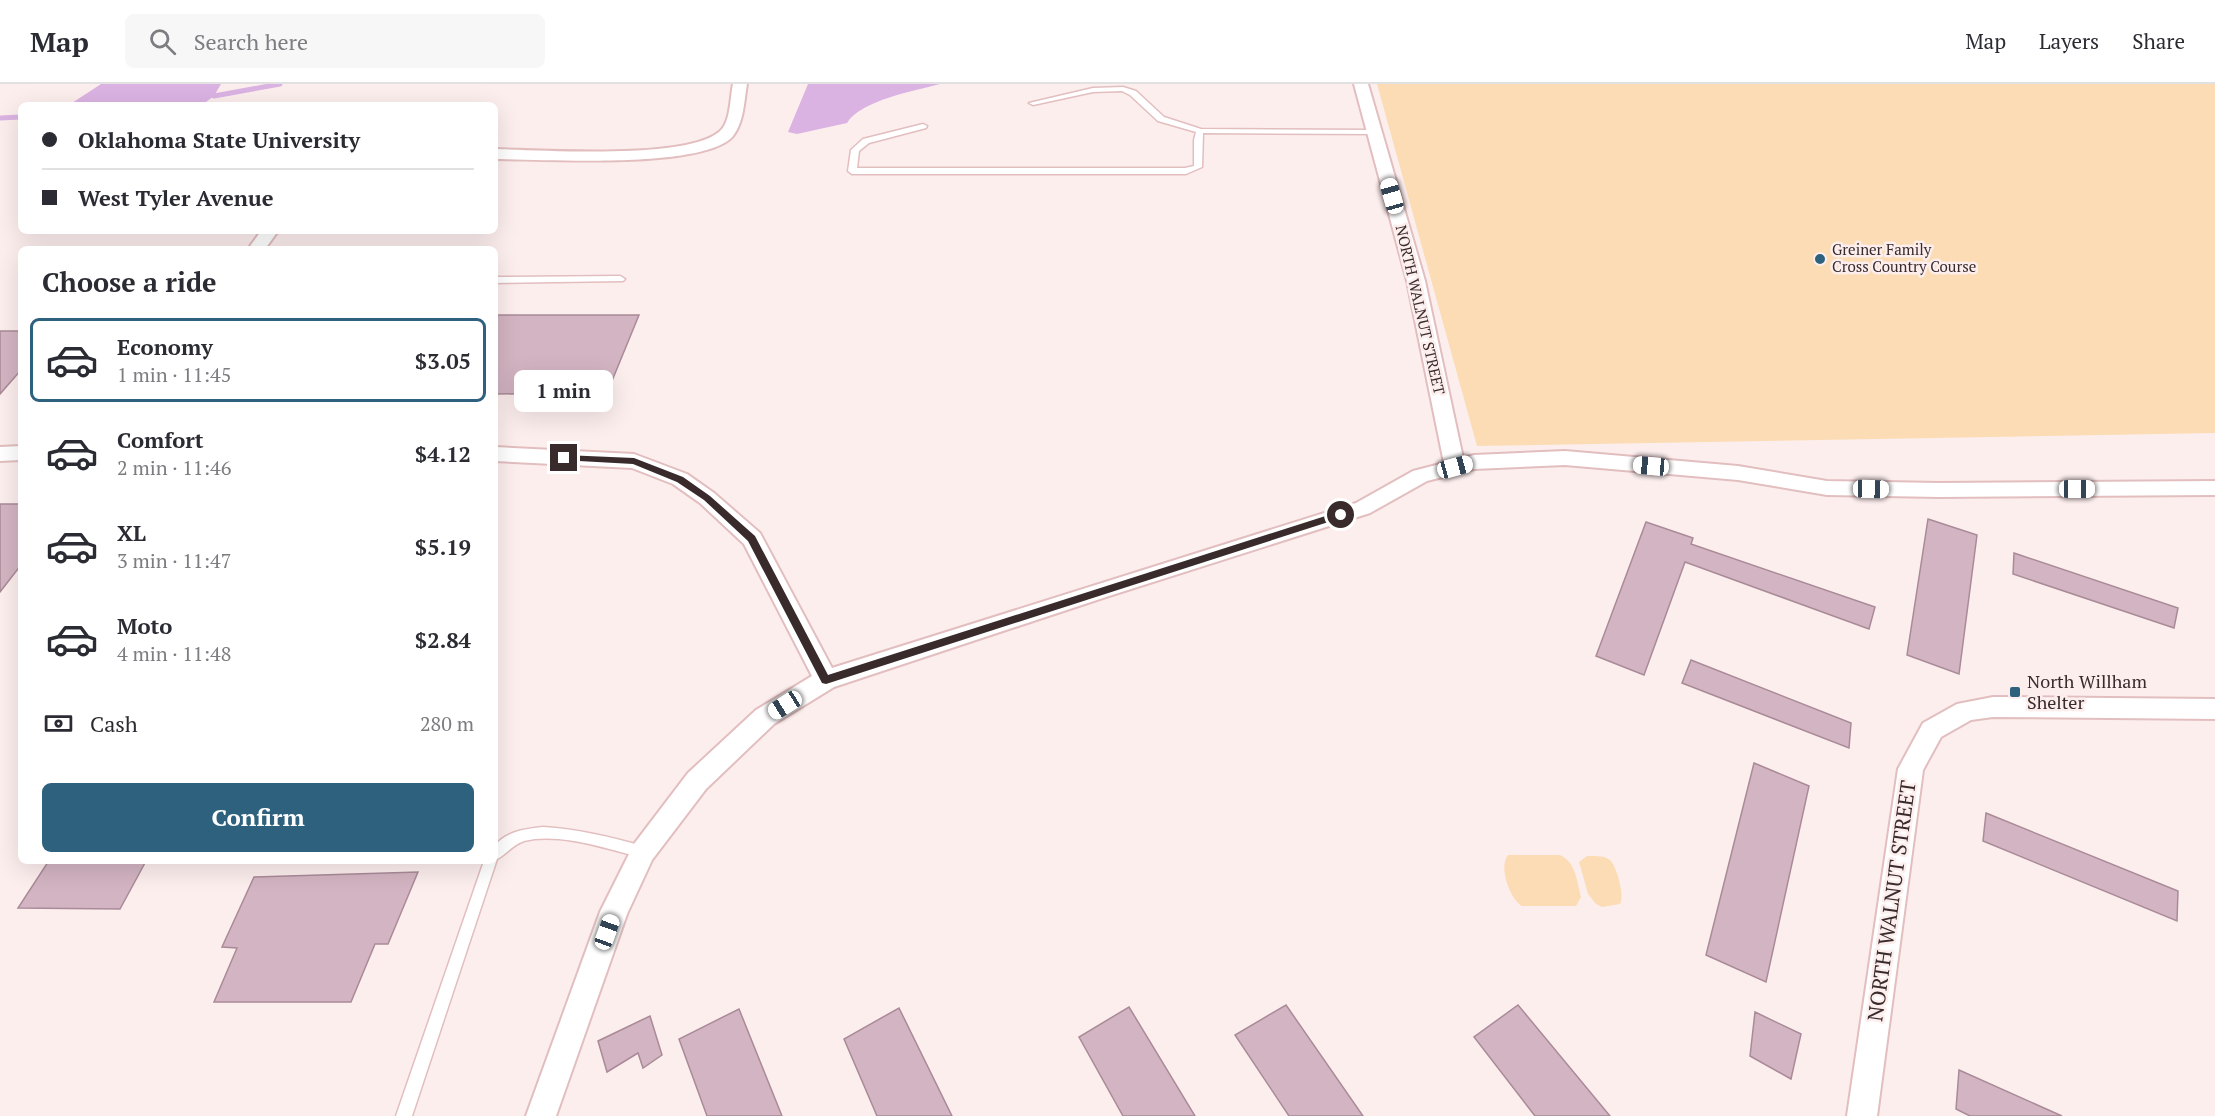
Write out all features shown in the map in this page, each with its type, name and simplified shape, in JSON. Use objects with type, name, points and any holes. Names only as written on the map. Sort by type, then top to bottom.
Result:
[{"type":"street","points":[[498,154],[657,154],[689,151],[726,135],[733,124],[740,84]]},
{"type":"street","name":"NORTH WALNUT STREET","points":[[1361,84],[1416,281],[1455,467]]},
{"type":"street","points":[[258,246],[268,234]]},
{"type":"street","points":[[0,454],[18,453]]},
{"type":"street","points":[[498,454],[634,461],[680,479],[707,498],[752,539],[826,680]]},
{"type":"street","points":[[541,1116],[614,912],[643,852],[697,781],[765,717],[826,680],[1090,593],[1363,508],[1420,476],[1474,462],[1565,459],[1738,473],[1827,488],[1939,490],[2215,488]]},
{"type":"street","name":"NORTH WALNUT STREET","points":[[1862,1116],[1911,769],[1932,730],[1966,711],[1993,707],[2215,709]]},
{"type":"lane","points":[[1033,103],[1093,90],[1123,89],[1133,93],[1161,120],[1200,131],[1374,132]]},
{"type":"lane","points":[[923,126],[866,141],[855,150],[852,171],[1186,171],[1198,167],[1200,131]]},
{"type":"lane","points":[[498,279],[620,279]]},
{"type":"lane","points":[[498,849],[512,839],[533,833],[581,837],[643,852]]},
{"type":"lane","points":[[404,1116],[490,864]]},
{"type":"shaded area","points":[[101,84],[221,84],[214,96],[206,102],[74,102]]},
{"type":"shaded area","points":[[808,84],[940,84],[876,102],[854,115],[847,123],[797,134],[788,132]]},
{"type":"shaded area","name":"Greiner Family Cross Country Course","points":[[1377,84],[2215,84],[2215,433],[1477,446]]},
{"type":"shaded area","points":[[1508,855],[1560,855],[1565,858],[1573,867],[1581,897],[1576,906],[1522,906],[1513,897],[1505,875],[1505,860]]},
{"type":"shaded area","points":[[1587,856],[1603,857],[1611,861],[1620,882],[1622,895],[1620,904],[1602,907],[1596,904],[1588,894],[1579,862]]},
{"type":"building","points":[[498,315],[639,315],[607,393],[498,394]]},
{"type":"building","points":[[0,331],[18,331],[18,373],[0,394]]},
{"type":"building","points":[[0,504],[18,504],[18,569],[0,592]]},
{"type":"building","points":[[1928,519],[1977,535],[1959,674],[1907,655]]},
{"type":"building","points":[[1646,522],[1693,538],[1691,544],[1875,607],[1869,629],[1685,562],[1644,675],[1596,656]]},
{"type":"building","points":[[2014,553],[2178,608],[2174,628],[2013,574]]},
{"type":"building","points":[[1691,660],[1851,723],[1849,748],[1682,683]]},
{"type":"building","points":[[1754,763],[1809,786],[1766,982],[1706,955]]},
{"type":"building","points":[[1986,813],[2178,891],[2177,921],[1983,841]]},
{"type":"building","points":[[47,864],[144,864],[120,909],[18,908]]},
{"type":"building","points":[[418,872],[388,944],[375,944],[351,1002],[214,1002],[237,948],[222,947],[254,877]]},
{"type":"building","points":[[1286,1005],[1363,1116],[1289,1116],[1235,1035]]},
{"type":"building","points":[[1518,1005],[1610,1116],[1535,1116],[1474,1037]]},
{"type":"building","points":[[1129,1007],[1195,1116],[1123,1116],[1079,1037]]},
{"type":"building","points":[[899,1008],[952,1116],[877,1116],[844,1039]]},
{"type":"building","points":[[739,1009],[782,1116],[707,1116],[679,1039]]},
{"type":"building","points":[[1755,1012],[1801,1034],[1791,1079],[1750,1056]]},
{"type":"building","points":[[650,1016],[662,1055],[643,1068],[638,1053],[607,1072],[598,1041]]},
{"type":"building","points":[[1959,1070],[2062,1116],[1970,1116],[1956,1109]]},
{"type":"waterway","points":[[214,96],[280,84]]},
{"type":"waterway","points":[[0,118],[18,117]]},
{"type":"place","name":"Greiner Family Cross Country Course","points":[[1820,259]]},
{"type":"place","name":"North Willham Shelter","points":[[2015,692]]},
{"type":"route","points":[[564,458],[634,461],[680,479],[707,498],[752,539],[826,680],[1101,590],[1341,515]]}]
